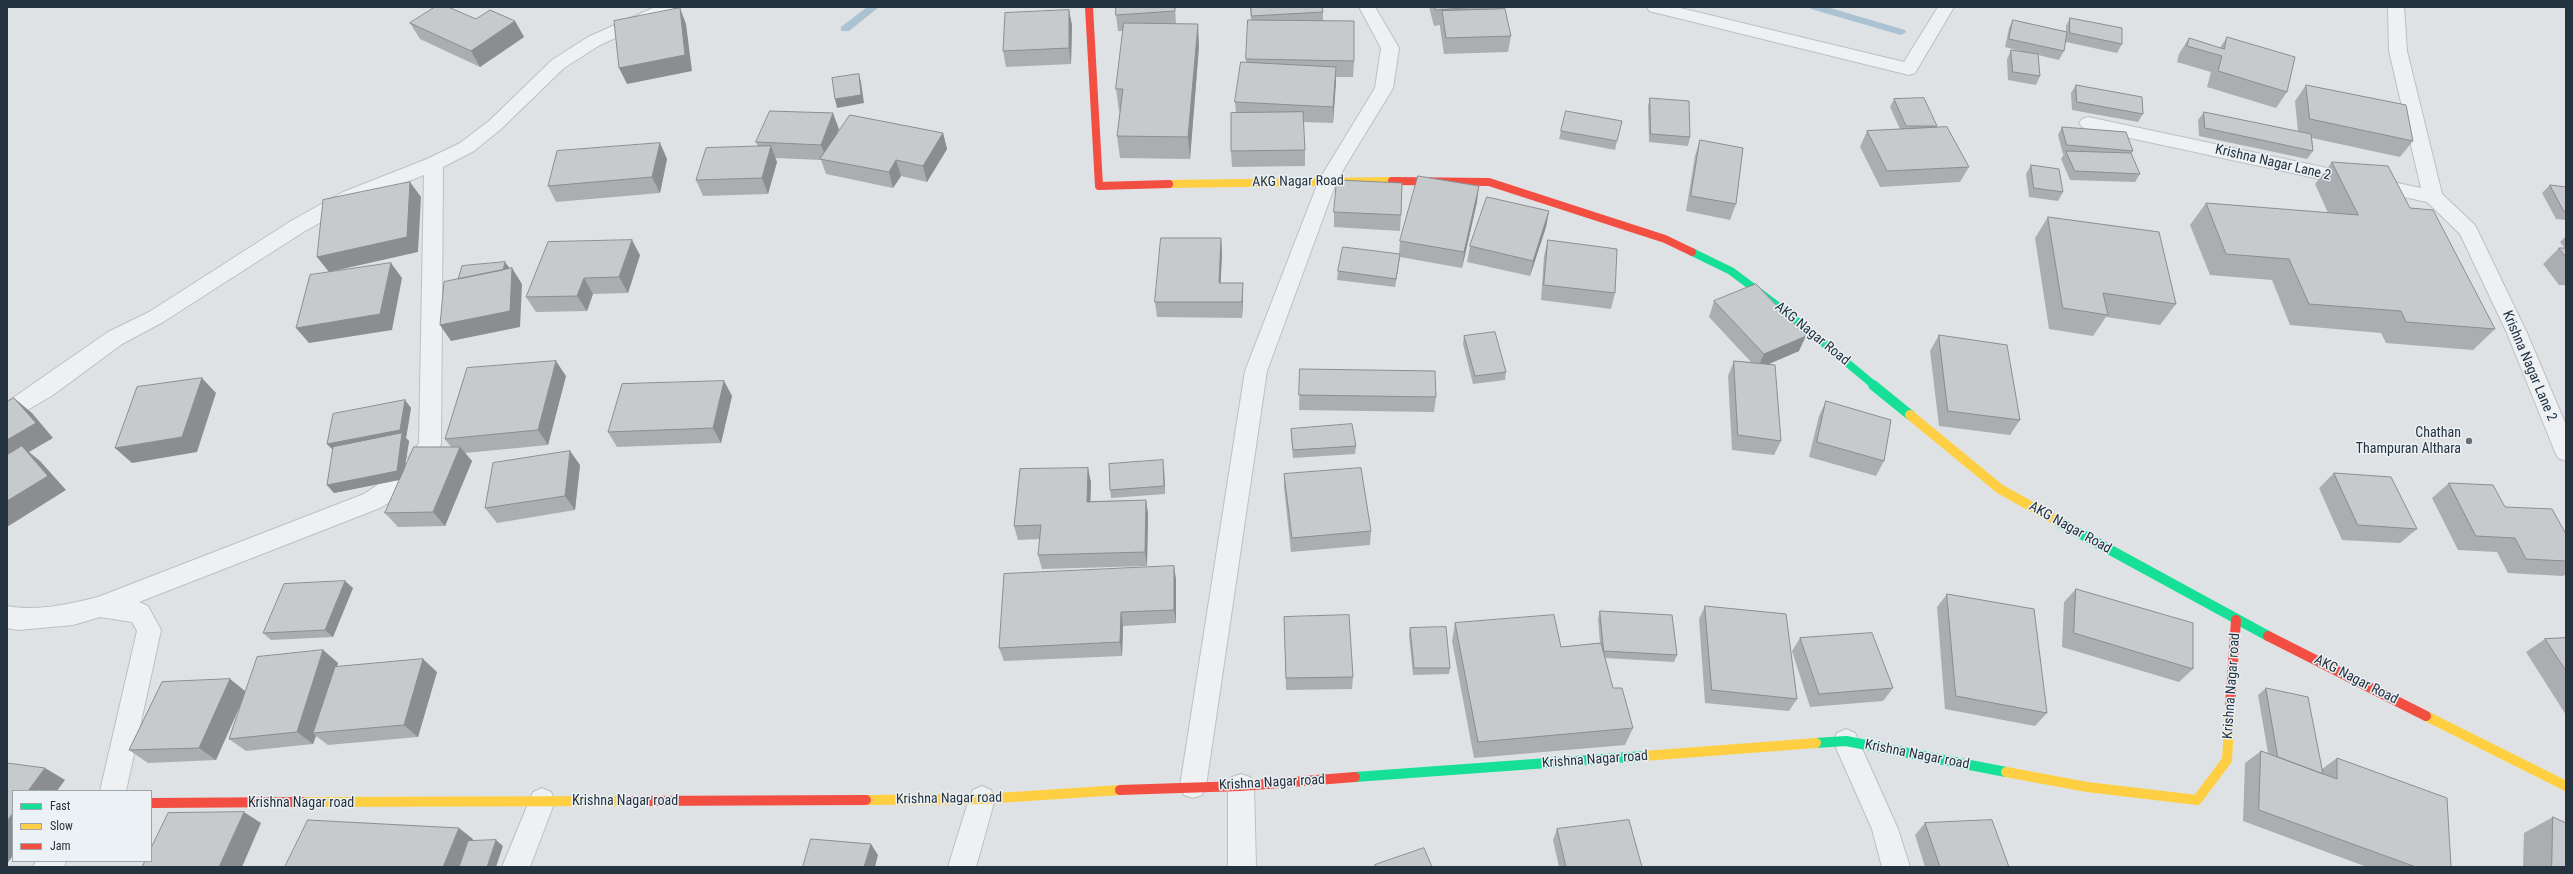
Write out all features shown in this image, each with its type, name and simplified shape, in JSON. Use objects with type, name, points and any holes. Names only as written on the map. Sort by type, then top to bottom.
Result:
[{"type":"street","points":[[7,413],[45,389],[115,338],[156,316],[298,226],[350,196],[434,164],[467,147],[495,125],[558,64],[594,41],[669,7]]},
{"type":"street","name":"AKG Nagar Road","points":[[1089,7],[1099,186],[1328,180],[1489,182],[1665,239],[1731,271],[1791,316],[2000,488],[2236,620],[2566,786]]},
{"type":"street","points":[[1193,786],[1256,371],[1328,180],[1384,88],[1390,48],[1367,7]]},
{"type":"street","points":[[1656,7],[1909,69],[1946,7]]},
{"type":"street","points":[[2396,7],[2398,51],[2433,197]]},
{"type":"street","name":"Krishna Nagar Lane 2","points":[[2088,123],[2433,197],[2468,230],[2517,333],[2561,433],[2566,452]]},
{"type":"street","points":[[7,617],[18,619],[73,614],[100,607],[372,501],[394,489],[408,478],[430,444],[434,164]]},
{"type":"street","points":[[100,607],[139,613],[148,630],[113,790]]},
{"type":"street","name":"Krishna Nagar road","points":[[152,803],[982,799],[1193,786],[1241,786],[1846,741],[2087,787],[2197,800],[2227,760],[2236,620]]},
{"type":"street","points":[[1846,741],[1885,829],[1896,867]]},
{"type":"street","points":[[1241,786],[1242,867]]},
{"type":"street","points":[[962,867],[982,799]]},
{"type":"street","points":[[516,867],[542,801]]},
{"type":"building","points":[[435,7],[448,7],[476,19],[490,10],[515,21],[471,51],[410,23]]},
{"type":"building","points":[[1116,7],[1175,7],[1175,11],[1116,15]]},
{"type":"building","points":[[1251,7],[1322,7],[1323,12],[1252,16]]},
{"type":"building","points":[[1435,7],[1476,7],[1436,10]]},
{"type":"building","points":[[680,8],[685,55],[619,68],[614,21]]},
{"type":"building","points":[[1505,9],[1511,36],[1446,38],[1442,11]]},
{"type":"building","points":[[1069,10],[1069,48],[1003,51],[1005,13]]},
{"type":"building","points":[[2070,18],[2122,28],[2122,44],[2070,33]]},
{"type":"building","points":[[1248,20],[1354,21],[1354,61],[1246,59]]},
{"type":"building","points":[[2013,20],[2067,32],[2064,51],[2009,39]]},
{"type":"building","points":[[1124,23],[1198,24],[1188,137],[1117,136],[1123,89],[1116,89]]},
{"type":"building","points":[[2227,37],[2295,57],[2287,92],[2218,71],[2222,56],[2187,46],[2189,38],[2224,49]]},
{"type":"building","points":[[2011,50],[2038,54],[2040,76],[2013,72]]},
{"type":"building","points":[[1241,62],[1336,67],[1333,107],[1235,102]]},
{"type":"building","points":[[859,74],[861,95],[835,99],[832,78]]},
{"type":"building","points":[[2076,85],[2142,97],[2143,114],[2077,102]]},
{"type":"building","points":[[2306,85],[2406,105],[2413,141],[2310,119]]},
{"type":"building","points":[[1650,98],[1689,101],[1690,137],[1651,134]]},
{"type":"building","points":[[1924,98],[1937,126],[1906,126],[1894,99]]},
{"type":"building","points":[[770,111],[833,113],[821,145],[756,142]]},
{"type":"building","points":[[1566,111],[1622,121],[1617,141],[1561,131]]},
{"type":"building","points":[[1303,112],[1305,150],[1231,151],[1231,113]]},
{"type":"building","points":[[2204,112],[2311,134],[2313,151],[2205,128]]},
{"type":"building","points":[[850,115],[943,133],[923,166],[896,160],[889,172],[820,159]]},
{"type":"building","points":[[1947,127],[1969,167],[1887,171],[1867,131]]},
{"type":"building","points":[[2062,127],[2126,132],[2133,151],[2067,145]]},
{"type":"building","points":[[1700,140],[1743,148],[1736,204],[1691,196]]},
{"type":"building","points":[[660,143],[652,177],[548,186],[557,151]]},
{"type":"building","points":[[771,146],[762,178],[696,180],[706,148]]},
{"type":"building","points":[[2066,151],[2131,153],[2140,174],[2075,171]]},
{"type":"building","points":[[2332,162],[2388,166],[2410,208],[2433,210],[2495,329],[2406,322],[2401,311],[2309,304],[2289,259],[2226,254],[2206,203],[2358,215]]},
{"type":"building","points":[[2031,165],[2059,169],[2063,192],[2034,188]]},
{"type":"building","points":[[1418,176],[1479,186],[1464,252],[1400,241]]},
{"type":"building","points":[[1337,180],[1402,183],[1401,215],[1334,212]]},
{"type":"building","points":[[410,182],[407,237],[317,257],[323,200]]},
{"type":"building","points":[[2550,185],[2566,187],[2566,211],[2564,211]]},
{"type":"building","points":[[1487,197],[1549,211],[1533,261],[1470,246]]},
{"type":"building","points":[[2048,217],[2159,232],[2176,304],[2103,293],[2108,315],[2063,308]]},
{"type":"building","points":[[1161,238],[1221,238],[1219,283],[1243,283],[1242,302],[1155,302]]},
{"type":"building","points":[[632,240],[619,277],[584,278],[577,296],[526,297],[548,242]]},
{"type":"building","points":[[1548,240],[1617,249],[1615,293],[1544,285]]},
{"type":"building","points":[[1343,247],[1400,254],[1396,279],[1338,271]]},
{"type":"building","points":[[2559,248],[2566,248],[2566,257]]},
{"type":"building","points":[[505,262],[503,270],[458,279],[462,266]]},
{"type":"building","points":[[391,263],[380,314],[296,328],[310,275]]},
{"type":"building","points":[[512,268],[510,311],[440,325],[444,282]]},
{"type":"building","points":[[1756,284],[1806,336],[1764,354],[1714,301]]},
{"type":"building","points":[[1495,332],[1506,372],[1475,376],[1464,336]]},
{"type":"building","points":[[1939,335],[2007,345],[2020,420],[1948,411]]},
{"type":"building","points":[[556,361],[538,430],[445,439],[467,368]]},
{"type":"building","points":[[1734,361],[1775,365],[1781,441],[1738,435]]},
{"type":"building","points":[[1300,369],[1435,371],[1436,397],[1299,395]]},
{"type":"building","points":[[202,378],[182,437],[115,448],[137,387]]},
{"type":"building","points":[[724,381],[713,428],[608,432],[622,384]]},
{"type":"building","points":[[14,398],[36,423],[7,440],[7,402]]},
{"type":"building","points":[[405,400],[400,430],[327,444],[333,414]]},
{"type":"building","points":[[1826,401],[1891,420],[1884,461],[1817,442]]},
{"type":"building","points":[[1352,424],[1356,446],[1293,450],[1291,429]]},
{"type":"building","points":[[402,433],[397,471],[327,485],[333,447]]},
{"type":"building","points":[[22,446],[48,476],[7,501],[7,455]]},
{"type":"building","points":[[414,447],[460,447],[433,512],[385,513]]},
{"type":"building","points":[[570,451],[565,496],[485,508],[493,463]]},
{"type":"building","points":[[1163,460],[1164,486],[1110,490],[1109,464]]},
{"type":"building","points":[[1088,468],[1087,502],[1146,500],[1145,552],[1038,555],[1041,525],[1014,526],[1020,469]]},
{"type":"building","points":[[1361,468],[1371,531],[1292,538],[1284,474]]},
{"type":"building","points":[[2334,473],[2391,477],[2417,529],[2358,525]]},
{"type":"building","points":[[2449,483],[2493,485],[2505,507],[2552,509],[2566,534],[2566,561],[2526,559],[2515,538],[2476,536]]},
{"type":"building","points":[[1174,566],[1174,610],[1121,612],[1120,642],[999,648],[1004,574]]},
{"type":"building","points":[[345,581],[325,630],[263,633],[284,584]]},
{"type":"building","points":[[2076,589],[2193,623],[2193,669],[2074,633]]},
{"type":"building","points":[[1947,594],[2034,609],[2047,713],[1956,696]]},
{"type":"building","points":[[1705,606],[1786,614],[1797,699],[1712,690]]},
{"type":"building","points":[[1600,611],[1672,615],[1677,655],[1604,651]]},
{"type":"building","points":[[1349,615],[1353,677],[1286,678],[1284,617]]},
{"type":"building","points":[[1554,615],[1561,647],[1601,643],[1613,688],[1622,688],[1633,728],[1478,742],[1455,623]]},
{"type":"building","points":[[1446,627],[1450,668],[1414,668],[1410,628]]},
{"type":"building","points":[[1872,633],[1893,688],[1819,694],[1800,638]]},
{"type":"building","points":[[2566,638],[2566,671],[2545,639]]},
{"type":"building","points":[[323,650],[297,732],[229,739],[257,657]]},
{"type":"building","points":[[423,659],[404,725],[313,733],[335,667]]},
{"type":"building","points":[[230,679],[199,748],[129,750],[162,682]]},
{"type":"building","points":[[2266,688],[2308,697],[2323,774],[2278,757]]},
{"type":"building","points":[[2261,751],[2337,779],[2337,758],[2447,798],[2451,867],[2416,867],[2259,810]]},
{"type":"building","points":[[7,763],[45,768],[29,790],[12,790],[12,814],[7,821]]},
{"type":"building","points":[[244,812],[219,867],[142,867],[144,862],[152,862],[152,846],[168,813]]},
{"type":"building","points":[[2553,817],[2566,823],[2566,867],[2552,867]]},
{"type":"building","points":[[308,820],[459,828],[443,867],[285,867]]},
{"type":"building","points":[[1629,820],[1642,867],[1566,867],[1557,829]]},
{"type":"building","points":[[1992,820],[2009,867],[1940,867],[1925,823]]},
{"type":"building","points":[[811,839],[871,844],[864,867],[803,867]]},
{"type":"building","points":[[496,840],[487,867],[459,867],[468,841]]},
{"type":"building","points":[[1424,848],[1432,867],[1375,867],[1375,865]]},
{"type":"waterway","points":[[845,29],[874,7]]},
{"type":"waterway","points":[[1815,7],[1901,32]]},
{"type":"traffic: fast","points":[[1692,252],[1731,271],[1791,316],[1910,415]]},
{"type":"traffic: fast","points":[[2059,522],[2268,636]]},
{"type":"traffic: fast","points":[[1816,743],[1846,741],[2006,772]]},
{"type":"traffic: fast","points":[[1355,777],[1644,756]]},
{"type":"traffic: slow","points":[[1169,184],[1392,181]]},
{"type":"traffic: slow","points":[[1910,415],[2000,489],[2059,522]]},
{"type":"traffic: slow","points":[[2006,772],[2087,787],[2197,800],[2227,760],[2230,708]]},
{"type":"traffic: slow","points":[[2426,716],[2566,786]]},
{"type":"traffic: slow","points":[[1644,756],[1816,743]]},
{"type":"traffic: slow","points":[[866,800],[982,799],[1120,790]]},
{"type":"traffic: slow","points":[[303,802],[630,801]]},
{"type":"traffic: jam","points":[[1089,7],[1099,186],[1169,184]]},
{"type":"traffic: jam","points":[[1392,181],[1489,182],[1665,239],[1692,252]]},
{"type":"traffic: jam","points":[[2230,708],[2236,620]]},
{"type":"traffic: jam","points":[[2268,636],[2426,716]]},
{"type":"traffic: jam","points":[[1120,790],[1241,786],[1355,777]]},
{"type":"traffic: jam","points":[[630,801],[866,800]]},
{"type":"traffic: jam","points":[[152,803],[303,802]]},
{"type":"place","name":"Chathan Thampuran Althara","points":[[2469,441]]}]
